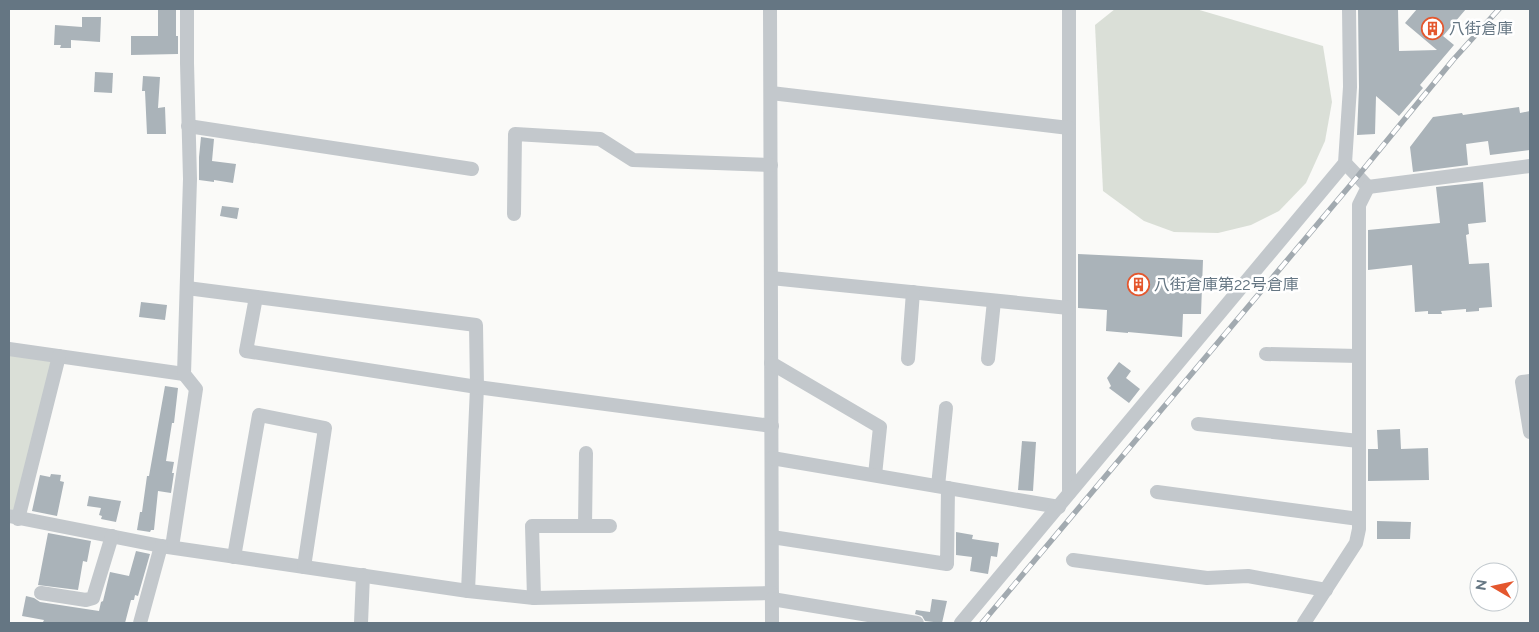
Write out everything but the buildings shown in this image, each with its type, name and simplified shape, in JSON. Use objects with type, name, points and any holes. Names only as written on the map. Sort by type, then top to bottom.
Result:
[{"type":"street","points":[[140,623],[167,547],[196,390],[184,374],[190,179],[187,9]]},
{"type":"street","points":[[770,9],[772,623]]},
{"type":"street","points":[[1069,9],[1069,493]]},
{"type":"street","points":[[961,623],[1345,163],[1350,86],[1350,9]]},
{"type":"street","points":[[771,93],[1069,128]]},
{"type":"street","points":[[188,126],[472,169]]},
{"type":"street","points":[[514,214],[515,134],[600,139],[633,160],[771,165]]},
{"type":"street","points":[[1345,163],[1368,188]]},
{"type":"street","points":[[1368,188],[1530,166]]},
{"type":"street","points":[[1304,623],[1356,544],[1359,518],[1359,205],[1368,188]]},
{"type":"street","points":[[771,278],[1069,308]]},
{"type":"street","points":[[187,288],[476,325],[477,387],[468,591]]},
{"type":"street","points":[[908,360],[913,292]]},
{"type":"street","points":[[256,297],[246,351],[477,387],[772,426]]},
{"type":"street","points":[[988,359],[994,300]]},
{"type":"street","points":[[9,349],[184,374]]},
{"type":"street","points":[[1266,354],[1359,356]]},
{"type":"street","points":[[59,356],[14,517],[167,547],[468,591],[534,598],[772,596],[918,623]]},
{"type":"street","points":[[772,363],[880,427],[875,475]]},
{"type":"street","points":[[1530,381],[1522,382],[1530,432]]},
{"type":"street","points":[[772,537],[947,564],[943,487],[946,408]]},
{"type":"street","points":[[234,557],[259,415],[325,428],[304,567]]},
{"type":"street","points":[[1198,424],[1359,441]]},
{"type":"street","points":[[585,526],[586,453]]},
{"type":"street","points":[[772,458],[1059,506]]},
{"type":"street","points":[[1157,492],[1359,518]]},
{"type":"street","points":[[534,598],[532,526],[610,526]]},
{"type":"street","points":[[41,593],[86,600],[93,598],[112,536]]},
{"type":"street","points":[[1073,560],[1207,578],[1248,576],[1326,590]]},
{"type":"street","points":[[361,623],[362,575]]},
{"type":"shaded area","points":[[1115,9],[1196,9],[1323,46],[1332,102],[1325,141],[1306,183],[1279,211],[1251,225],[1218,233],[1174,232],[1144,221],[1103,191],[1095,25]]},
{"type":"shaded area","points":[[9,354],[54,360],[16,511],[9,509]]},
{"type":"railway","points":[[982,623],[1358,176],[1453,60],[1499,9]]},
{"type":"place","name":"八街倉庫","points":[[1433,28]]},
{"type":"place","name":"八街倉庫第22号倉庫","points":[[1138,284]]}]
